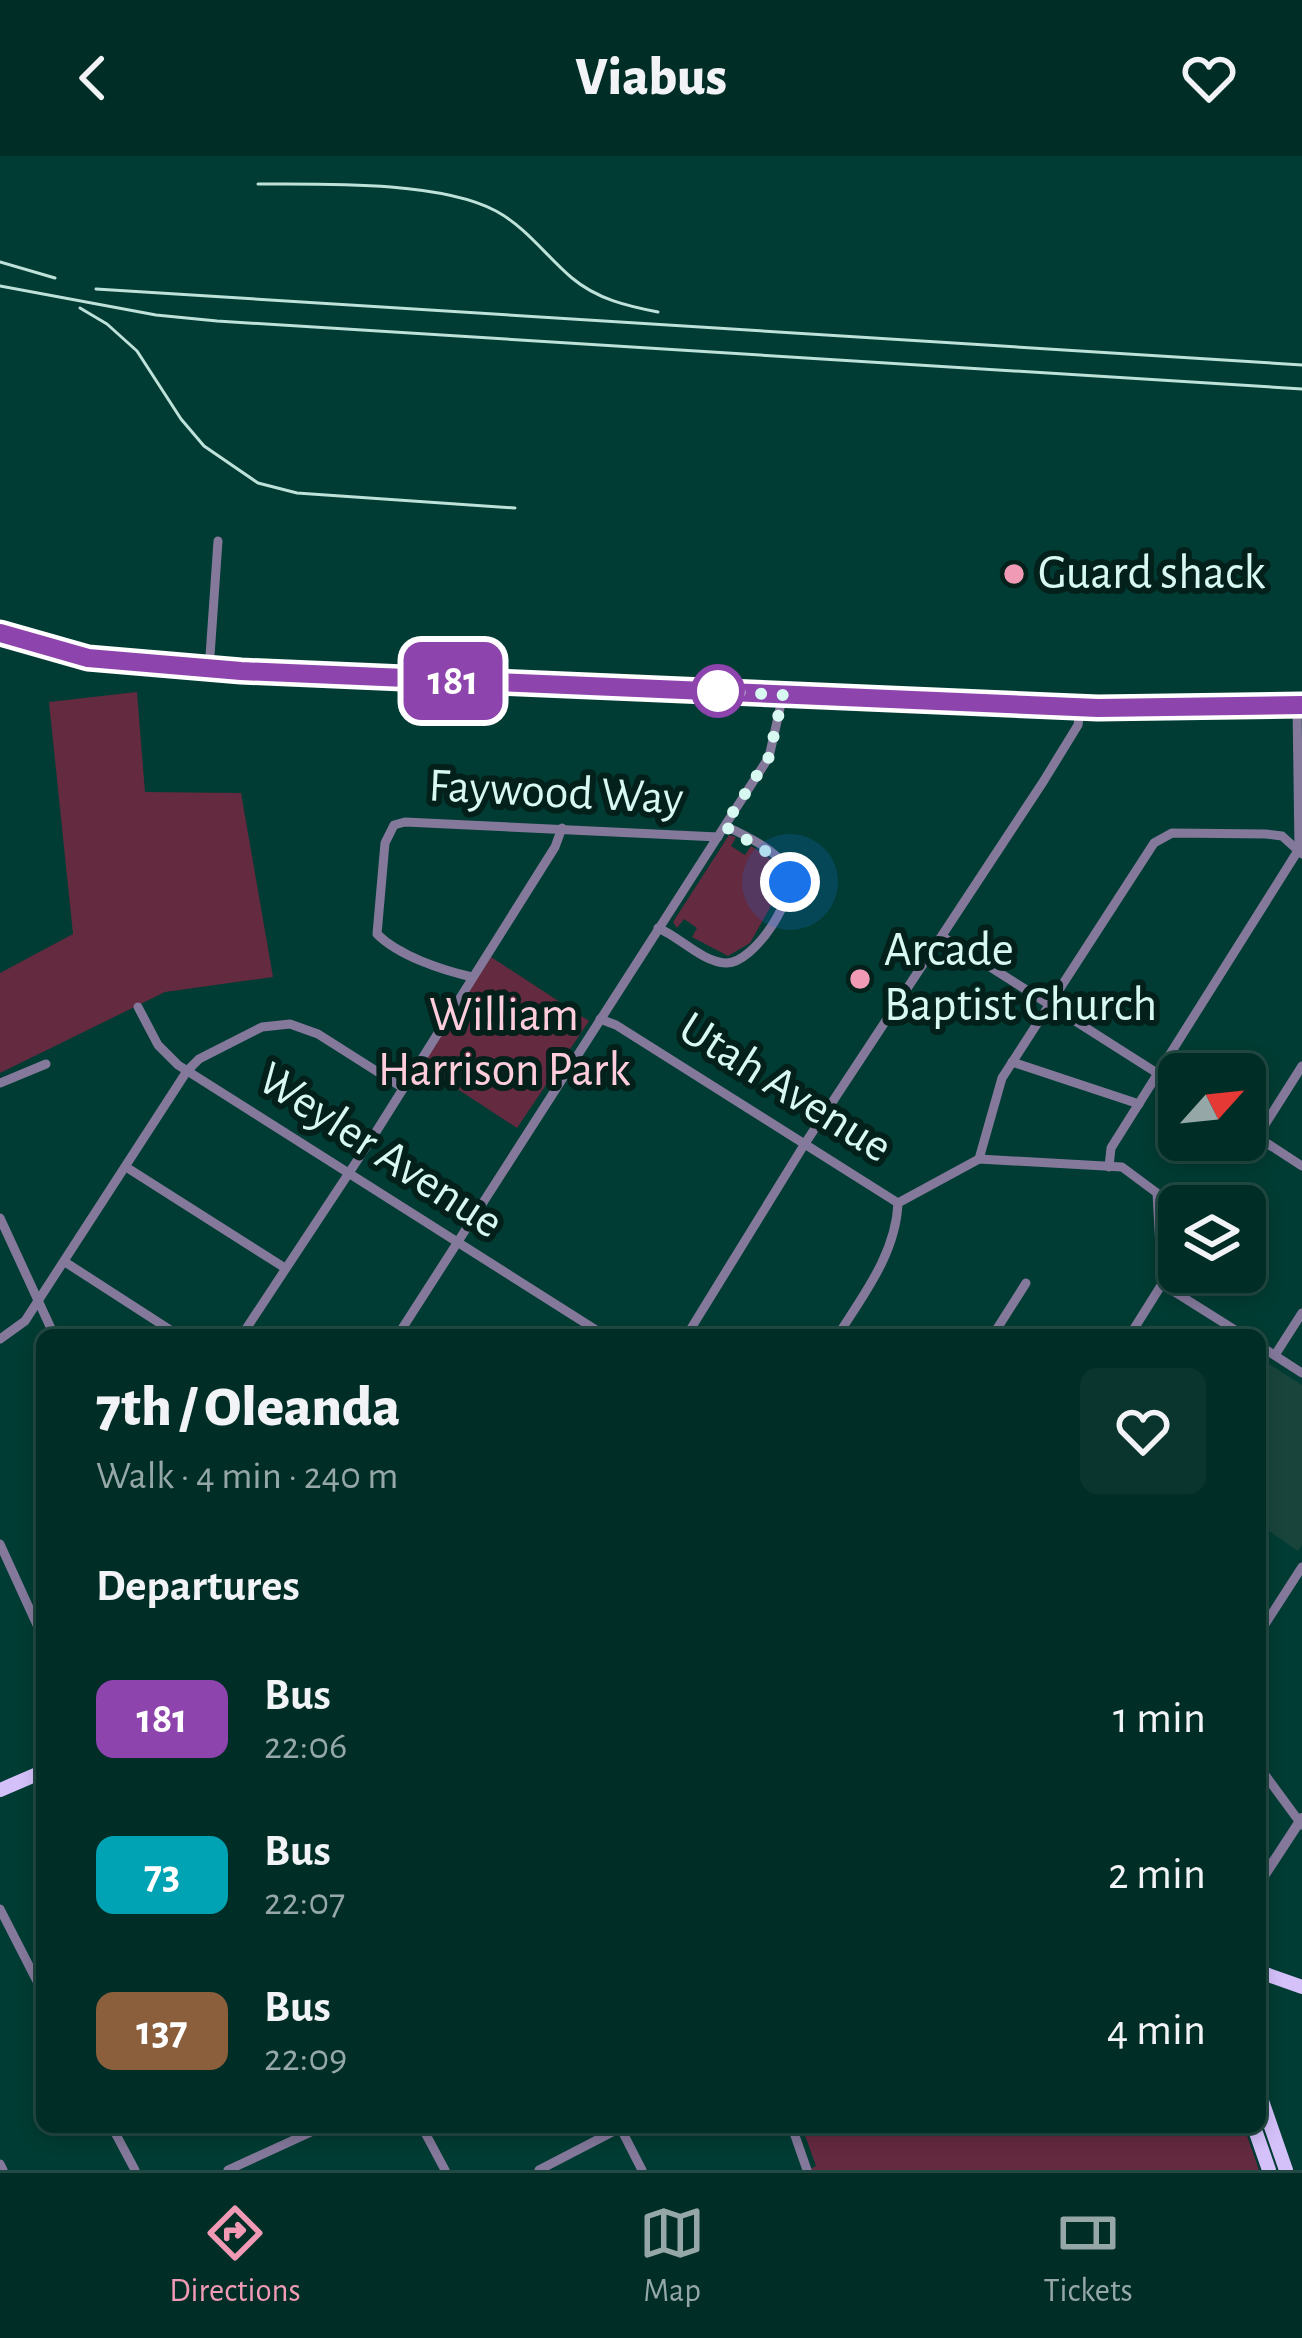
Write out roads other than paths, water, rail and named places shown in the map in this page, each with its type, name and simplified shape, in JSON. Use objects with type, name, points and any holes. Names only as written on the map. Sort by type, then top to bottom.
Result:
[{"type":"main road","points":[[0,633],[88,658],[209,670],[1081,705],[1300,705]]},
{"type":"main road","points":[[0,1790],[36,1775]]},
{"type":"main road","points":[[1266,1974],[1302,1988]]},
{"type":"main road","points":[[1266,2112],[1286,2170]]},
{"type":"main road","points":[[1256,2133],[1269,2170]]},
{"type":"street","points":[[209,670],[218,541]]},
{"type":"street","points":[[402,1329],[769,757],[783,695]]},
{"type":"street","points":[[691,1329],[1078,724],[1081,705]]},
{"type":"street","points":[[1109,1167],[1111,1148],[1300,851],[1300,705]]},
{"type":"street","name":"Faywood Way","points":[[472,977],[442,968],[377,934],[389,830],[405,821],[721,831]]},
{"type":"street","points":[[246,1329],[555,848],[562,828]]},
{"type":"street","points":[[658,928],[722,963],[738,962],[754,949],[788,895],[789,873],[780,860],[721,831]]},
{"type":"street","points":[[1158,1221],[1156,1189],[1129,1169],[979,1159],[1002,1078],[1160,837],[1172,833],[1282,836],[1300,851]]},
{"type":"street","points":[[944,937],[1157,1073]]},
{"type":"street","name":"Weyler Avenue","points":[[138,1007],[158,1045],[187,1071],[594,1329]]},
{"type":"street","name":"Utah Avenue","points":[[600,1019],[616,1024],[898,1203],[979,1159]]},
{"type":"street","points":[[0,1339],[22,1326],[187,1071],[218,1049],[262,1027],[283,1023],[318,1034],[403,1088]]},
{"type":"street","points":[[1012,1062],[1138,1104]]},
{"type":"street","points":[[0,1083],[46,1064]]},
{"type":"street","points":[[1266,1123],[1302,1066]]},
{"type":"street","points":[[1266,1143],[1302,1166]]},
{"type":"street","points":[[126,1167],[285,1268]]},
{"type":"street","points":[[842,1329],[882,1265],[898,1203]]},
{"type":"street","points":[[0,1218],[51,1329]]},
{"type":"street","points":[[65,1262],[169,1329]]},
{"type":"street","points":[[997,1329],[1026,1282]]},
{"type":"street","points":[[1134,1329],[1158,1291]]},
{"type":"street","points":[[1175,1293],[1233,1329]]},
{"type":"street","points":[[1275,1355],[1302,1313]]},
{"type":"street","points":[[1266,1350],[1302,1373]]},
{"type":"street","points":[[0,1544],[36,1623]]},
{"type":"street","points":[[1266,1623],[1302,1567]]},
{"type":"street","points":[[1266,1776],[1301,1822],[1266,1873]]},
{"type":"street","points":[[0,1910],[36,1979]]},
{"type":"street","points":[[115,2133],[135,2170]]},
{"type":"street","points":[[228,2170],[309,2133]]},
{"type":"street","points":[[425,2133],[445,2170]]},
{"type":"street","points":[[538,2170],[610,2133]]},
{"type":"street","points":[[623,2133],[642,2170]]},
{"type":"street","points":[[793,2169],[806,2167],[794,2133]]},
{"type":"railway","points":[[258,184],[380,186],[472,201],[517,226],[592,291],[658,312]]},
{"type":"railway","points":[[0,262],[55,278]]},
{"type":"railway","points":[[0,286],[156,315],[217,321],[1302,389]]},
{"type":"railway","points":[[96,289],[1302,365]]},
{"type":"railway","points":[[80,308],[137,351],[204,446],[258,483],[297,493],[515,508]]},
{"type":"place","name":"Guard shack","points":[[1014,574]]},
{"type":"place","name":"Arcade Baptist Church","points":[[860,979]]},
{"type":"park label","name":"William Harrison Park","points":[[504,1044]]}]
